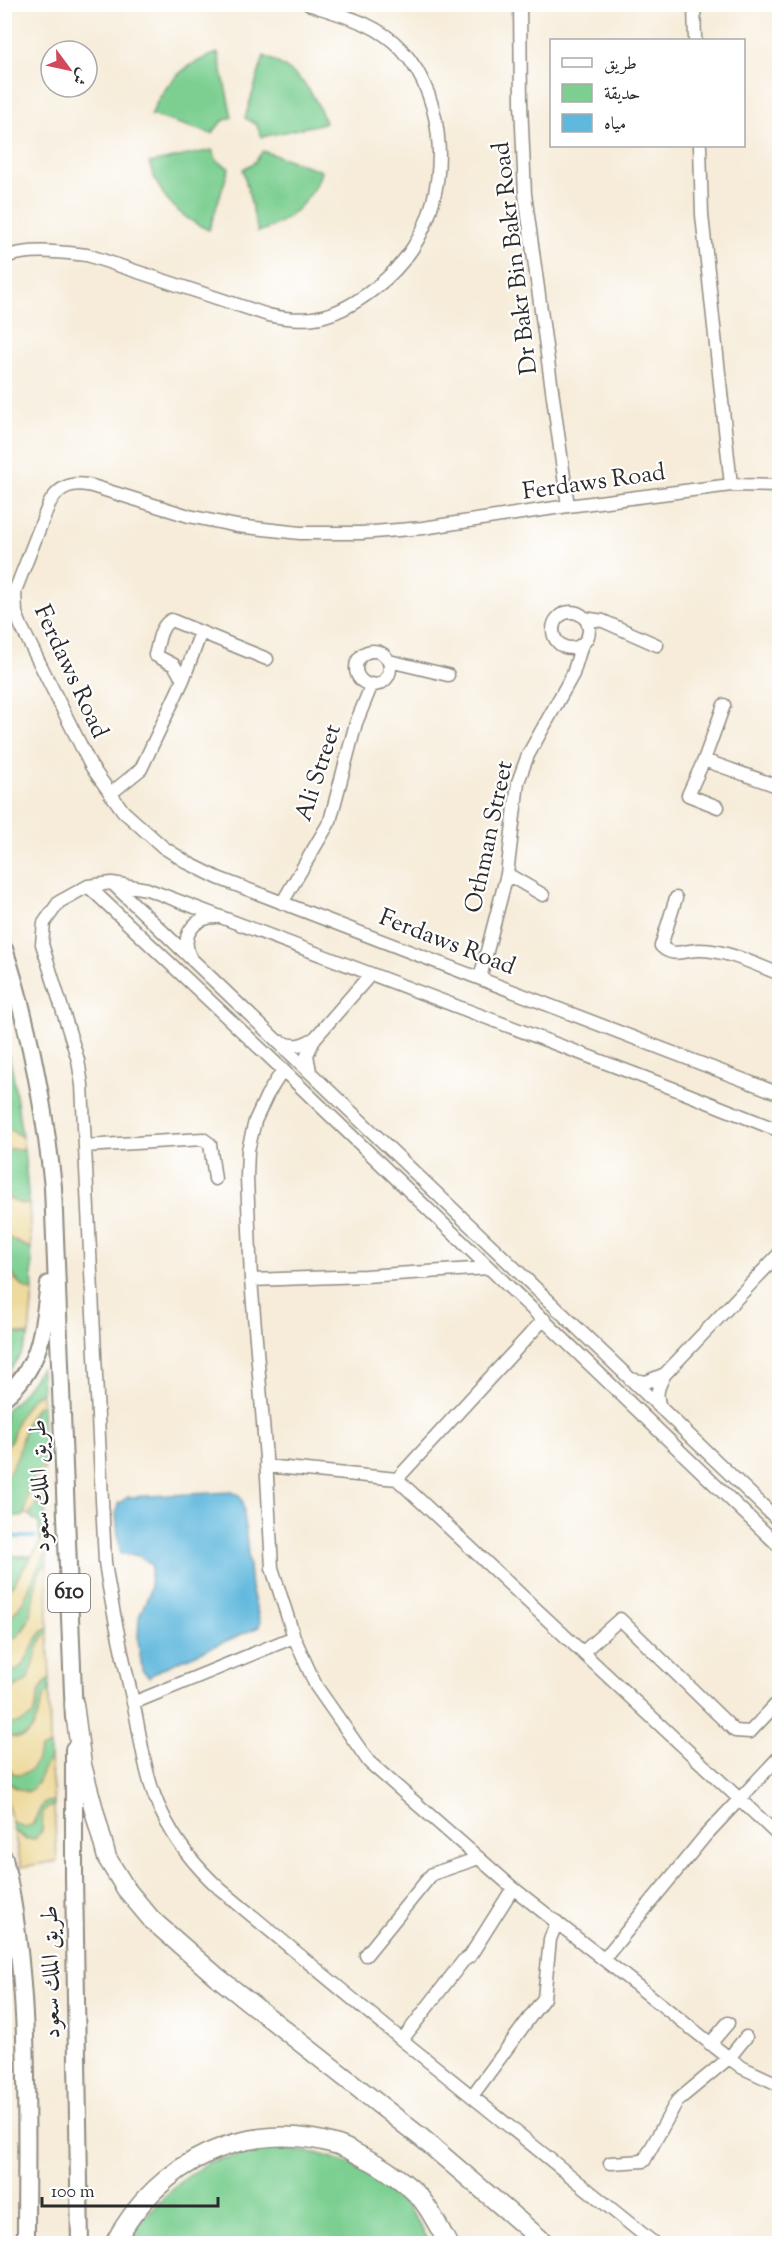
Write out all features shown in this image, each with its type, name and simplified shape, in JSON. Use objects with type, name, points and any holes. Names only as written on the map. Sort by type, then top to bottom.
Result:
[{"type":"highway","points":[[74,1704],[82,1765],[107,1858],[126,1889],[152,1920],[216,1976],[423,2139],[546,2244]]},
{"type":"highway","points":[[114,2244],[139,2206],[168,2176],[201,2156],[249,2139],[296,2138],[339,2145],[381,2166],[422,2199],[448,2244]]},
{"type":"main road","name":"طريق الملك سعود","points":[[4,949],[21,998],[34,1056],[47,1129],[53,1187],[74,1704],[74,1876],[80,2244]]},
{"type":"main road","points":[[4,975],[21,998]]},
{"type":"main road","points":[[4,1397],[21,1380],[41,1343],[54,1239]]},
{"type":"main road","name":"طريق الملك سعود","points":[[4,1858],[15,1927],[26,2042],[26,2244]]},
{"type":"street","points":[[4,257],[34,251],[58,251],[87,255],[268,315],[290,320],[331,314],[359,300],[377,286],[398,267],[412,249],[432,207],[439,152],[432,105],[416,68],[402,50],[386,36],[370,26],[308,4]]},
{"type":"street","name":"Dr Bakr Bin Bakr Road","points":[[520,4],[520,103],[525,194],[568,506]]},
{"type":"street","points":[[694,4],[695,39]]},
{"type":"street","points":[[700,147],[702,215],[731,485]]},
{"type":"street","name":"Ferdaws Road","points":[[780,486],[731,485],[423,528],[361,533],[300,533],[237,526],[189,516],[81,483],[64,488],[55,494],[18,582],[14,601],[16,613],[91,766],[110,794],[139,827],[188,864],[282,903],[780,1094]]},
{"type":"street","points":[[569,612],[580,614],[584,618],[588,633],[582,644],[572,647],[562,645],[554,637],[554,626],[559,616],[569,612]]},
{"type":"street","points":[[584,618],[603,621],[657,645]]},
{"type":"street","points":[[185,674],[155,655],[161,631],[165,623],[171,620],[267,659]]},
{"type":"street","points":[[110,794],[141,769],[185,674],[201,632]]},
{"type":"street","name":"Othman Street","points":[[480,978],[507,874],[518,782],[528,754],[573,674],[582,644]]},
{"type":"street","points":[[366,652],[382,653],[389,662],[389,673],[382,682],[366,683],[356,671],[358,660],[366,652]]},
{"type":"street","points":[[389,662],[448,675]]},
{"type":"street","name":"Ali Street","points":[[282,903],[330,821],[357,723],[372,684]]},
{"type":"street","points":[[718,807],[688,795],[704,760],[724,705]]},
{"type":"street","points":[[704,760],[743,776],[780,787]]},
{"type":"street","points":[[507,874],[543,895]]},
{"type":"street","points":[[112,883],[780,1522]]},
{"type":"street","points":[[655,2244],[402,2040],[220,1889],[196,1866],[174,1836],[160,1811],[150,1782],[111,1607],[105,1562],[82,1085],[78,1060],[42,944],[44,923],[59,902],[88,886],[112,883],[147,889],[780,1131]]},
{"type":"street","points":[[88,886],[544,1319],[780,1547]]},
{"type":"street","points":[[676,898],[661,946],[666,951],[676,954],[700,950],[734,956],[780,974]]},
{"type":"street","points":[[190,957],[186,942],[192,926],[203,918],[218,917]]},
{"type":"street","points":[[310,1071],[307,1055],[315,1038],[370,975]]},
{"type":"street","points":[[278,1040],[296,1046],[315,1038]]},
{"type":"street","points":[[283,1070],[267,1095],[255,1121],[248,1150],[250,1280],[272,1568],[294,1637],[316,1686],[369,1762],[513,1888],[710,2044],[743,2068],[780,2085]]},
{"type":"street","points":[[85,1146],[203,1139],[210,1144],[215,1179]]},
{"type":"street","points":[[390,1172],[403,1160]]},
{"type":"street","points":[[661,1408],[657,1391],[665,1374],[780,1253]]},
{"type":"street","points":[[250,1280],[489,1268]]},
{"type":"street","points":[[397,1479],[544,1319]]},
{"type":"street","points":[[630,1379],[646,1382],[665,1374]]},
{"type":"street","points":[[266,1466],[397,1479],[780,1837]]},
{"type":"street","points":[[583,1652],[620,1619],[735,1731],[750,1732],[780,1700]]},
{"type":"street","points":[[133,1703],[294,1637]]},
{"type":"street","points":[[604,1959],[705,1836],[780,1756]]},
{"type":"street","points":[[366,1955],[432,1874],[479,1858]]},
{"type":"street","points":[[402,2040],[463,1961],[470,1956],[513,1888]]},
{"type":"street","points":[[472,2096],[544,1998],[550,1939],[557,1922]]},
{"type":"street","points":[[710,2044],[728,2023]]},
{"type":"street","points":[[610,2163],[644,2161],[677,2101],[729,2058],[746,2037]]},
{"type":"green space","points":[[218,53],[232,117],[221,122],[212,134],[151,115],[163,93],[177,75],[196,62]]},
{"type":"green space","points":[[264,56],[286,68],[303,82],[316,101],[325,123],[262,137],[256,124],[245,118]]},
{"type":"green space","points":[[212,150],[217,161],[229,168],[209,230],[188,219],[171,204],[158,186],[149,163]]},
{"type":"green space","points":[[263,151],[322,171],[311,192],[298,209],[280,223],[258,232],[243,169],[255,162]]},
{"type":"green space","points":[[4,1037],[13,1074],[22,1137],[5,1126]]},
{"type":"green space","points":[[4,1149],[24,1149],[29,1204],[21,1204],[5,1197]]},
{"type":"green space","points":[[4,1230],[12,1240],[31,1248],[33,1292],[18,1281],[9,1267]]},
{"type":"green space","points":[[5,1331],[29,1336],[21,1354],[5,1377]]},
{"type":"green space","points":[[41,1368],[42,1392],[22,1412],[5,1450],[5,1411],[19,1398]]},
{"type":"green space","points":[[42,1404],[44,1466],[32,1482],[25,1514],[22,1517],[5,1514],[4,1479],[17,1455],[27,1422]]},
{"type":"green space","points":[[45,1498],[46,1534],[40,1542],[39,1524],[29,1515],[35,1505]]},
{"type":"green space","points":[[47,1553],[47,1562],[40,1570],[31,1616],[17,1639],[5,1643],[4,1620],[19,1606]]},
{"type":"green space","points":[[11,1556],[31,1556],[15,1582],[5,1593],[5,1564]]},
{"type":"green space","points":[[48,1627],[30,1675],[17,1687],[5,1689],[5,1674],[21,1666],[37,1639]]},
{"type":"green space","points":[[50,1679],[49,1693],[45,1694],[34,1727],[22,1736],[15,1737],[5,1734],[4,1722],[7,1723],[35,1710],[41,1689]]},
{"type":"green space","points":[[50,1745],[50,1760],[33,1789],[22,1791],[5,1779],[4,1764],[13,1773],[44,1747]]},
{"type":"green space","points":[[54,1801],[54,1806],[47,1808],[40,1835],[36,1838],[29,1839],[14,1831],[12,1822],[24,1827],[34,1823],[43,1803]]},
{"type":"green space","points":[[266,2148],[316,2153],[352,2164],[398,2194],[430,2243],[128,2244],[141,2221],[176,2185],[209,2162]]},
{"type":"sand","points":[[5,1126],[22,1137],[24,1149],[5,1149]]},
{"type":"sand","points":[[5,1197],[21,1204],[29,1204],[31,1248],[12,1240],[6,1234]]},
{"type":"sand","points":[[5,1250],[13,1276],[20,1285],[33,1292],[29,1335],[5,1331]]},
{"type":"sand","points":[[42,1392],[42,1404],[31,1413],[28,1419],[18,1454],[5,1479],[5,1450],[12,1439],[18,1418],[31,1399]]},
{"type":"sand","points":[[44,1466],[45,1498],[35,1505],[29,1515],[25,1514],[32,1482]]},
{"type":"sand","points":[[46,1534],[47,1553],[36,1570],[20,1606],[5,1620],[5,1593],[15,1582]]},
{"type":"sand","points":[[47,1562],[48,1627],[37,1639],[21,1666],[5,1674],[5,1643],[25,1628],[36,1584]]},
{"type":"sand","points":[[48,1632],[50,1679],[40,1690],[33,1715],[20,1723],[5,1722],[5,1689],[17,1687],[25,1682],[30,1675],[42,1640]]},
{"type":"sand","points":[[49,1693],[50,1745],[41,1749],[34,1766],[28,1772],[19,1775],[13,1773],[5,1764],[5,1734],[15,1738],[29,1733],[34,1727],[45,1694]]},
{"type":"sand","points":[[50,1760],[54,1801],[43,1803],[32,1825],[24,1827],[12,1822],[5,1795],[5,1779],[16,1788],[27,1792],[38,1781]]},
{"type":"sand","points":[[54,1806],[57,1861],[21,1867],[14,1831],[25,1839],[35,1839],[42,1831],[43,1811]]},
{"type":"water","points":[[232,1492],[239,1495],[243,1502],[251,1588],[260,1622],[259,1627],[161,1669],[149,1677],[142,1670],[138,1640],[139,1617],[149,1594],[152,1566],[138,1556],[120,1554],[116,1516],[118,1504],[128,1497]]},
{"type":"waterway","points":[[4,1533],[16,1537],[35,1537]]}]
